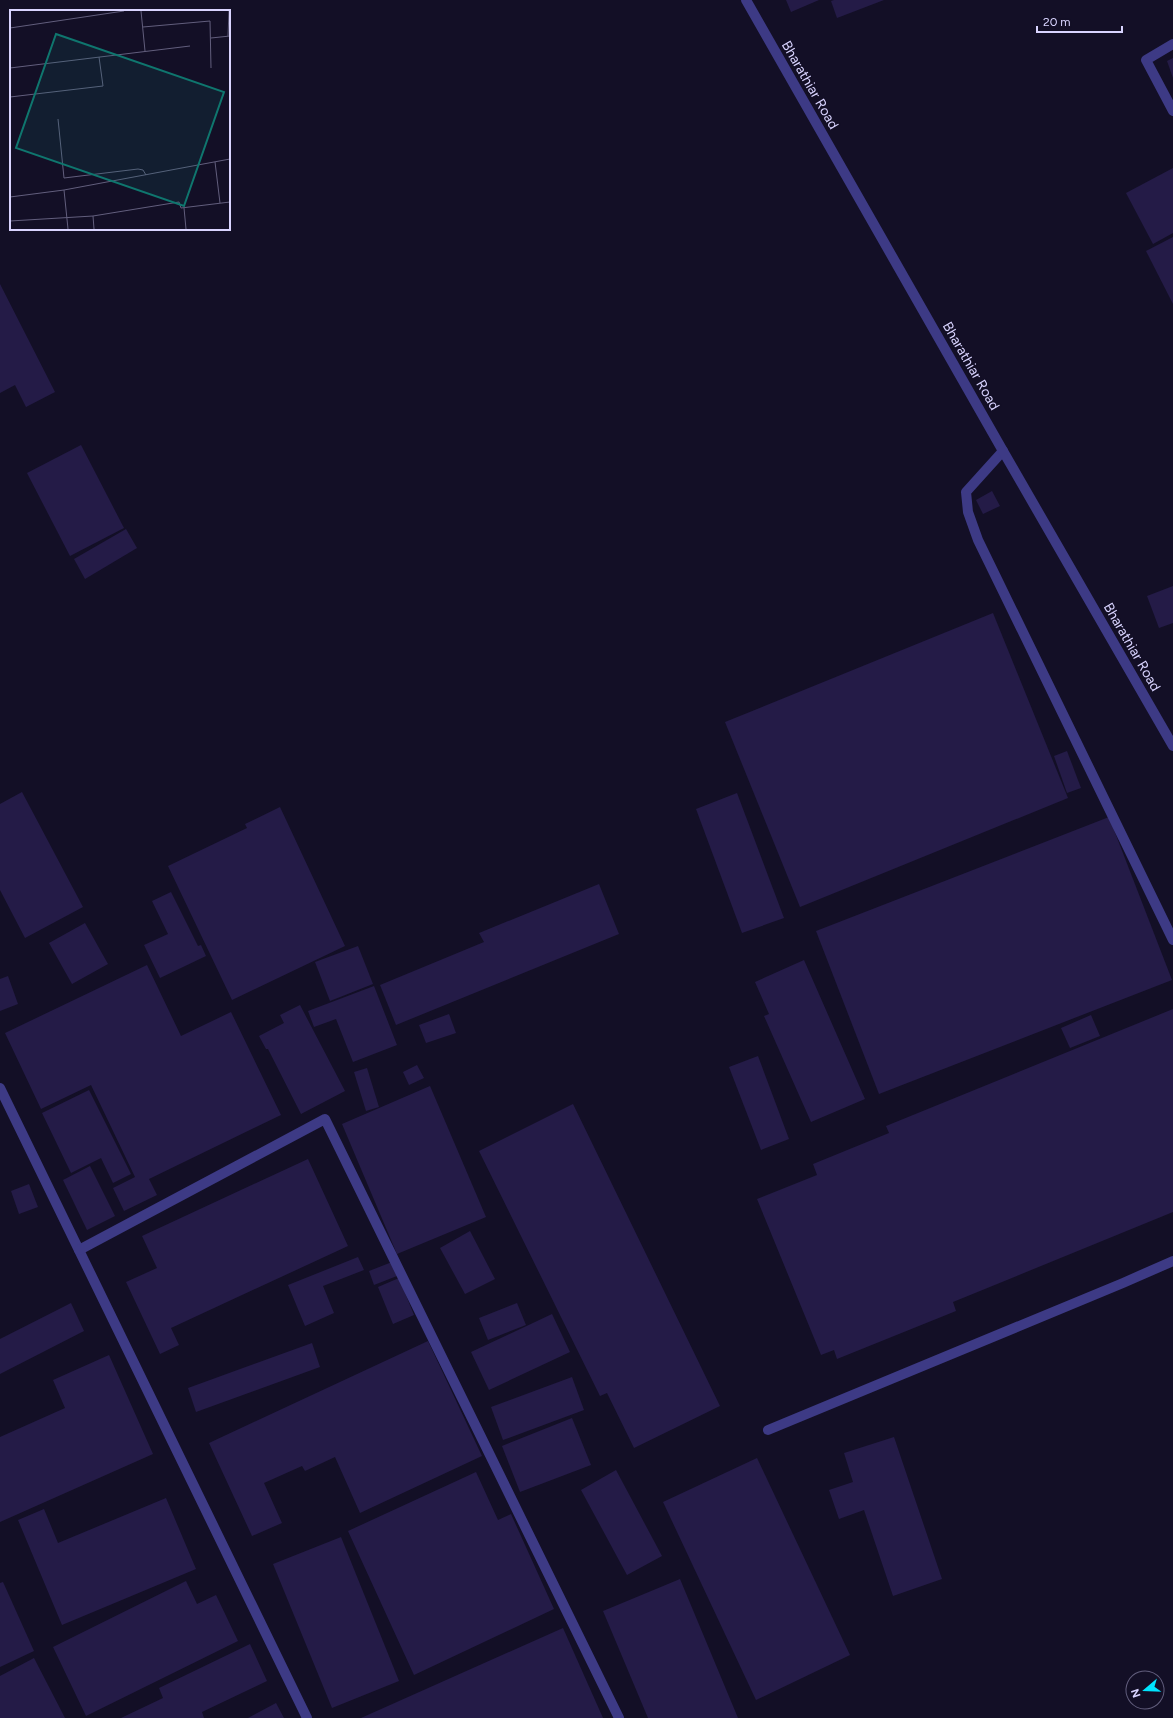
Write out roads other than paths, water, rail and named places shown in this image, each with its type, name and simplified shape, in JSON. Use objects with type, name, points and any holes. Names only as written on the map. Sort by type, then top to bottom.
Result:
[{"type":"street","name":"Bharathiar Road","points":[[746,0],[1173,746]]},
{"type":"street","points":[[1173,44],[1146,60],[1173,111]]},
{"type":"street","points":[[1003,451],[966,492],[968,512],[978,540],[1173,940]]},
{"type":"street","points":[[0,1088],[306,1718]]},
{"type":"street","points":[[79,1250],[325,1119],[619,1718]]},
{"type":"street","points":[[768,1430],[1115,1286],[1173,1260]]}]
